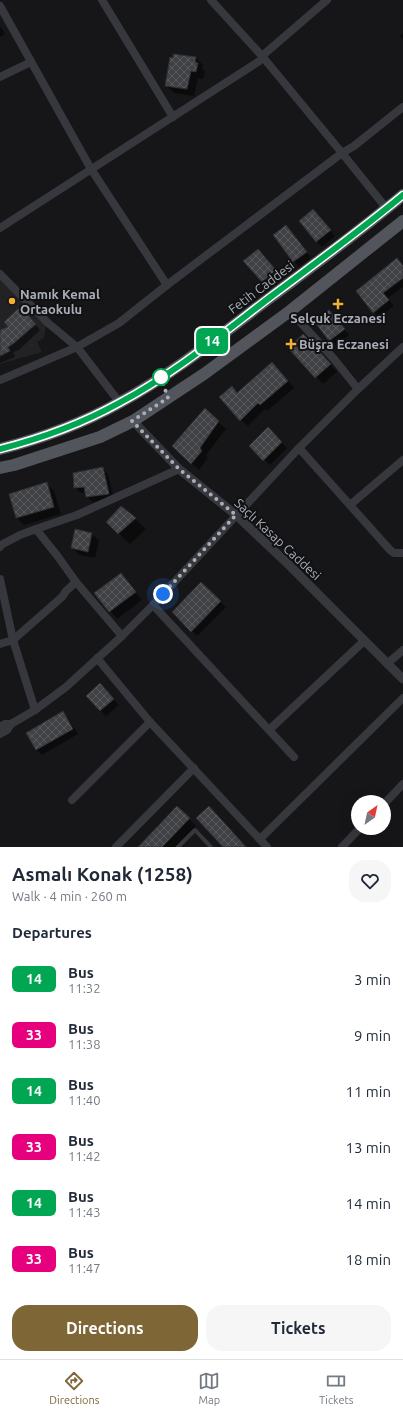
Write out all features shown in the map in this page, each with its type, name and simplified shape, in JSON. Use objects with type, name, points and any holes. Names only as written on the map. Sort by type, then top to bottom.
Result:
[{"type":"main road","name":"Fetih Caddesi","points":[[0,449],[86,420],[120,403],[180,365],[403,196]]},
{"type":"main road","points":[[0,468],[100,437],[132,421],[204,374],[290,311],[403,221]]},
{"type":"street","points":[[102,0],[173,117]]},
{"type":"street","points":[[211,0],[263,57],[387,209]]},
{"type":"street","points":[[0,228],[173,117],[263,57],[327,0]]},
{"type":"street","points":[[0,6],[91,169],[167,285]]},
{"type":"street","points":[[0,77],[32,62]]},
{"type":"street","points":[[0,380],[77,347],[119,323],[342,153],[354,146],[403,107]]},
{"type":"street","points":[[0,274],[48,323],[77,347],[120,403]]},
{"type":"street","points":[[290,311],[334,359],[358,389]]},
{"type":"street","points":[[0,734],[7,730],[11,724],[35,710],[66,687],[122,636],[153,605],[298,448],[403,347]]},
{"type":"street","name":"Saçlı Kasap Caddesi","points":[[132,421],[179,469],[236,515],[288,564],[403,679]]},
{"type":"street","points":[[298,448],[390,550],[394,553],[403,553]]},
{"type":"street","points":[[350,505],[403,460]]},
{"type":"street","points":[[0,547],[1,545],[20,535],[77,515],[179,469]]},
{"type":"street","points":[[36,529],[76,582],[122,636]]},
{"type":"street","points":[[0,579],[13,640],[35,710]]},
{"type":"street","points":[[0,644],[13,640],[62,597],[76,582]]},
{"type":"street","points":[[153,605],[294,757]]},
{"type":"street","points":[[269,730],[364,641]]},
{"type":"street","points":[[387,664],[403,650]]},
{"type":"street","points":[[97,658],[150,722],[267,847]]},
{"type":"street","points":[[260,839],[403,698]]},
{"type":"street","points":[[72,800],[150,722]]},
{"type":"street","points":[[0,727],[5,724],[11,724]]},
{"type":"street","points":[[116,847],[194,768]]},
{"type":"street","points":[[391,797],[403,784]]},
{"type":"street","points":[[342,847],[353,835]]},
{"type":"lane","points":[[178,847],[195,830],[211,847]]},
{"type":"shaded area","name":"Namık Kemal Ortaokulu","points":[[0,277],[46,325],[44,338],[37,342],[42,352],[0,364]]},
{"type":"building","points":[[173,54],[196,57],[195,62],[198,63],[196,72],[191,71],[187,89],[165,86],[170,57],[173,58]]},
{"type":"building","points":[[313,209],[331,230],[316,242],[299,221]]},
{"type":"building","points":[[286,225],[307,252],[293,262],[273,235]]},
{"type":"building","points":[[258,249],[276,270],[262,282],[243,261]]},
{"type":"building","points":[[397,258],[403,266],[403,278],[383,293],[389,300],[373,313],[356,291]]},
{"type":"building","points":[[20,307],[36,324],[8,347],[10,351],[0,356],[0,330],[8,327],[4,322]]},
{"type":"building","points":[[329,310],[345,329],[329,341],[314,321]]},
{"type":"building","points":[[303,334],[331,364],[315,378],[288,348]]},
{"type":"building","points":[[272,362],[288,381],[260,405],[258,403],[240,421],[219,397],[232,386],[237,393]]},
{"type":"building","points":[[205,408],[219,421],[200,448],[202,451],[191,464],[172,446]]},
{"type":"building","points":[[268,427],[282,442],[263,461],[249,446]]},
{"type":"building","points":[[103,467],[109,494],[86,497],[84,487],[74,488],[73,473]]},
{"type":"building","points":[[47,482],[54,507],[16,518],[9,494]]},
{"type":"building","points":[[121,506],[136,518],[118,534],[106,522]]},
{"type":"building","points":[[75,529],[92,533],[88,552],[71,548]]},
{"type":"building","points":[[121,573],[136,592],[109,612],[94,593]]},
{"type":"building","points":[[201,582],[221,601],[191,632],[172,612]]},
{"type":"building","points":[[100,683],[114,699],[100,711],[86,696]]},
{"type":"building","points":[[63,711],[73,729],[36,750],[26,733]]},
{"type":"building","points":[[177,806],[190,818],[162,847],[138,847]]},
{"type":"building","points":[[209,806],[246,847],[223,847],[196,818]]},
{"type":"bus line","name":"14","points":[[0,449],[86,420],[120,403],[174,369],[387,209],[403,195]]},
{"type":"place","name":"Namık Kemal Ortaokulu","points":[[12,301]]},
{"type":"place","name":"Selçuk Eczanesi","points":[[338,304]]},
{"type":"place","name":"Büşra Eczanesi","points":[[291,344]]},
{"type":"route","points":[[161,377],[168,398],[132,421],[179,469],[236,515],[163,594]]}]
